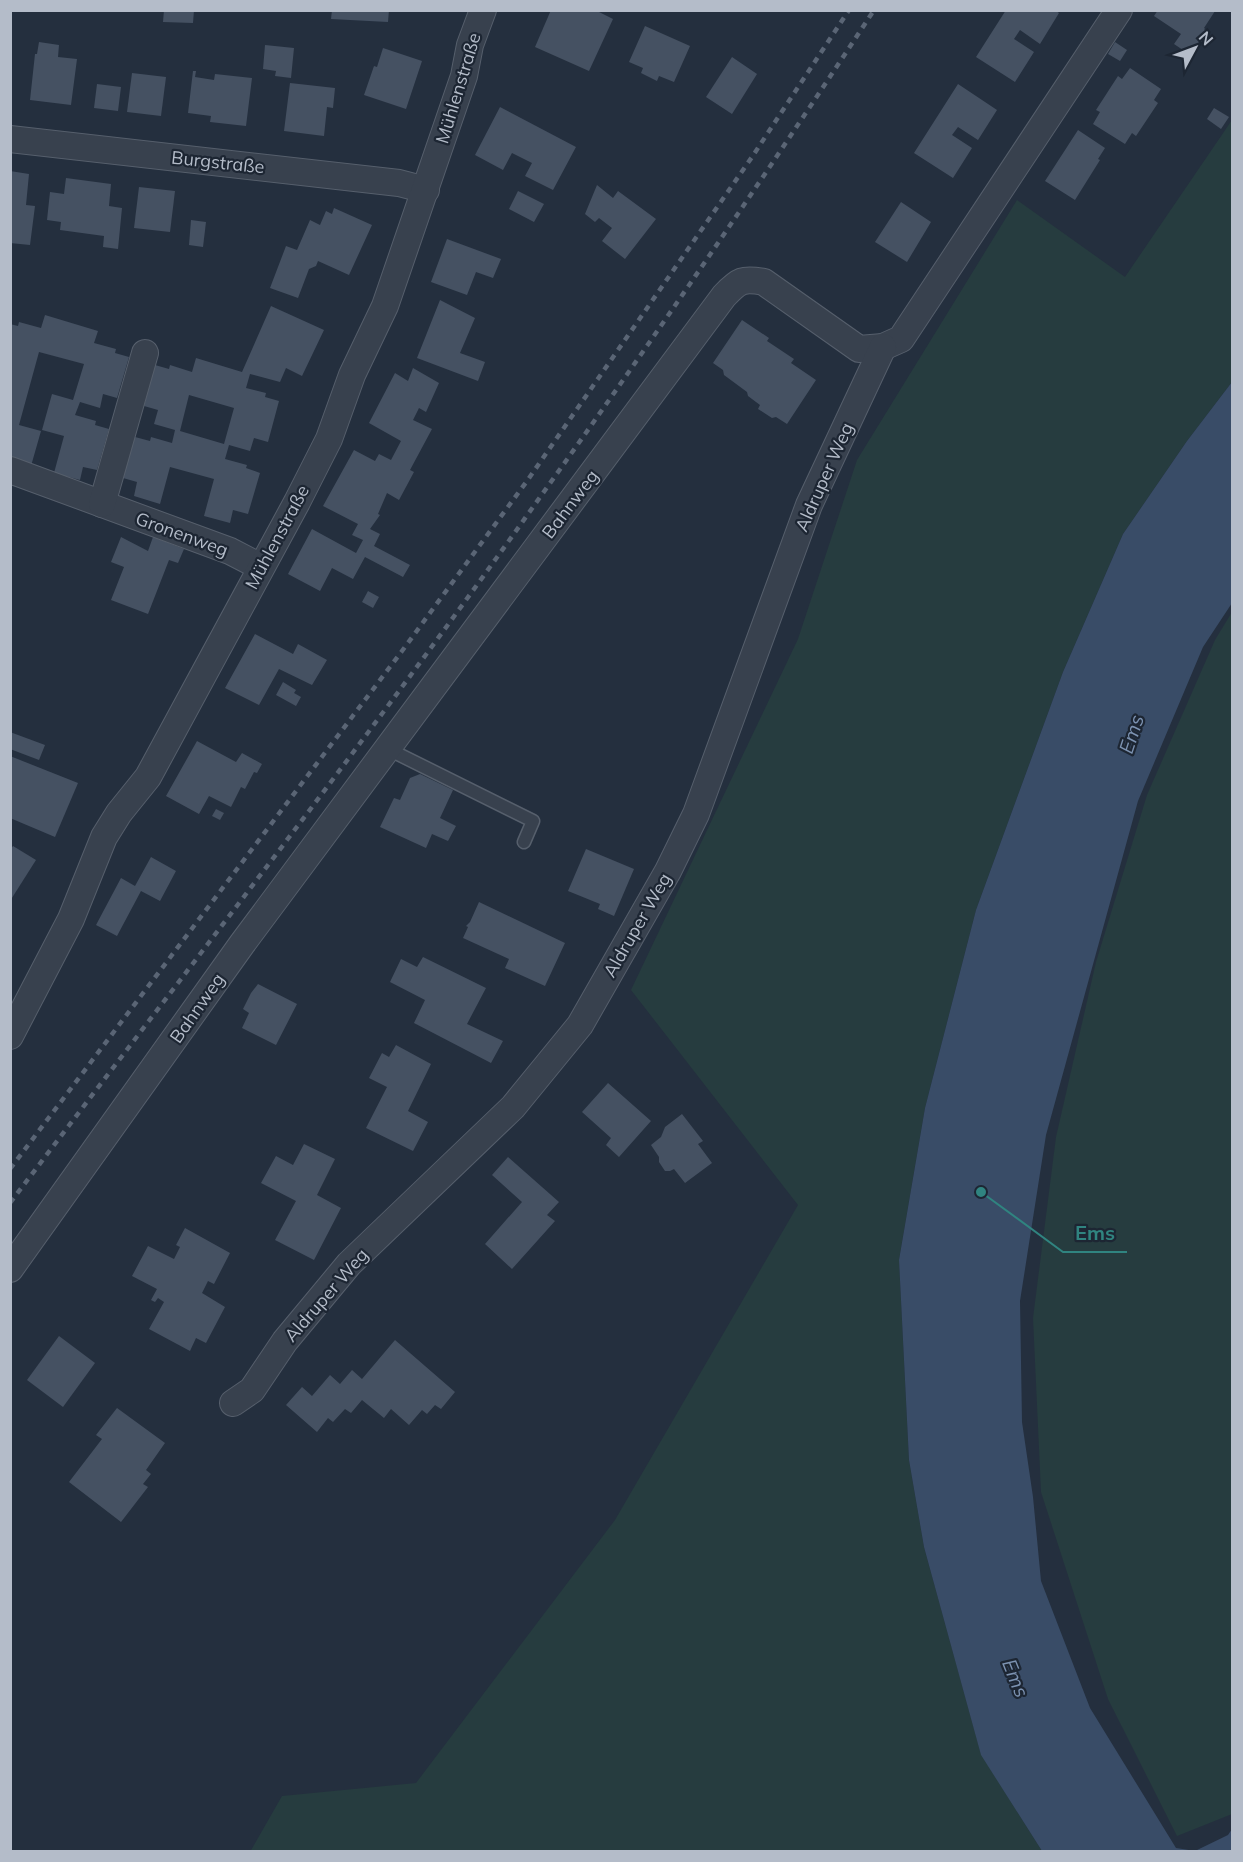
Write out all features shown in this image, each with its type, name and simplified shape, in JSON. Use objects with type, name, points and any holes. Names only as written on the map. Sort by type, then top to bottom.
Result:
[{"type":"street","name":"Mühlenstraße","points":[[10,1036],[71,919],[104,837],[119,813],[148,777],[329,439],[352,375],[385,306],[464,76],[470,45],[483,10]]},
{"type":"street","points":[[883,346],[901,339],[1119,10]]},
{"type":"street","name":"Burgstraße","points":[[10,139],[399,183],[426,190]]},
{"type":"street","name":"Bahnweg","points":[[10,1269],[242,944],[724,296],[736,284],[748,279],[764,282],[859,349],[883,346]]},
{"type":"street","name":"Aldruper Weg","points":[[233,1403],[252,1390],[285,1341],[349,1264],[513,1107],[580,1025],[668,871],[696,814],[809,505],[883,346]]},
{"type":"street","points":[[102,504],[145,353]]},
{"type":"street","name":"Gronenweg","points":[[10,470],[230,551],[261,567]]},
{"type":"lane","points":[[388,750],[533,821],[524,842]]},
{"type":"green space","points":[[1232,120],[1232,382],[1187,441],[1123,534],[1063,672],[976,910],[925,1108],[899,1260],[909,1460],[924,1547],[981,1754],[1042,1851],[250,1852],[282,1796],[416,1783],[615,1520],[798,1205],[631,990],[798,639],[857,460],[1017,200],[1125,277]]},
{"type":"green space","points":[[1232,612],[1232,1814],[1177,1836],[1108,1699],[1041,1492],[1033,1318],[1056,1137],[1096,962],[1147,795],[1215,640]]},
{"type":"water","points":[[1232,382],[1232,603],[1203,647],[1138,801],[1046,1135],[1020,1301],[1022,1422],[1033,1497],[1041,1581],[1090,1708],[1176,1848],[1195,1851],[1042,1851],[981,1755],[924,1547],[909,1460],[899,1260],[925,1108],[976,910],[1063,672],[1123,534],[1187,441]]},
{"type":"water","points":[[1232,1829],[1232,1851],[1195,1851],[1228,1835]]},
{"type":"building","points":[[164,10],[194,10],[193,23],[163,22]]},
{"type":"building","points":[[332,10],[389,10],[388,22],[331,19]]},
{"type":"building","points":[[551,10],[595,10],[613,19],[589,71],[535,47]]},
{"type":"building","points":[[1006,10],[1055,10],[1059,13],[1040,44],[1020,30],[1014,39],[1034,52],[1015,82],[976,57]]},
{"type":"building","points":[[1158,10],[1215,11],[1204,28],[1209,32],[1192,56],[1174,44],[1181,34],[1154,16]]},
{"type":"building","points":[[645,26],[690,46],[674,82],[659,76],[657,81],[641,73],[643,68],[629,62]]},
{"type":"building","points":[[39,42],[59,45],[58,57],[77,59],[71,105],[30,100],[35,54],[37,54]]},
{"type":"building","points":[[1115,42],[1127,50],[1120,61],[1108,54]]},
{"type":"building","points":[[265,45],[294,48],[291,78],[275,76],[276,71],[263,69]]},
{"type":"building","points":[[383,48],[422,61],[406,109],[364,95]]},
{"type":"building","points":[[732,57],[757,74],[732,114],[706,97]]},
{"type":"building","points":[[1130,68],[1161,89],[1154,100],[1158,103],[1136,136],[1132,133],[1125,144],[1093,124],[1100,112],[1096,110],[1118,76],[1122,79]]},
{"type":"building","points":[[193,71],[196,71],[195,77],[214,80],[215,74],[252,78],[246,126],[210,122],[211,116],[188,113]]},
{"type":"building","points":[[132,73],[166,77],[161,116],[127,112]]},
{"type":"building","points":[[290,83],[335,88],[333,108],[327,107],[324,136],[284,131]]},
{"type":"building","points":[[97,84],[121,87],[118,111],[94,108]]},
{"type":"building","points":[[958,84],[997,110],[978,140],[958,127],[952,135],[972,148],[953,178],[914,153]]},
{"type":"building","points":[[500,107],[576,147],[553,190],[525,176],[532,163],[512,153],[503,170],[475,155]]},
{"type":"building","points":[[1214,108],[1229,117],[1221,129],[1207,119]]},
{"type":"building","points":[[1078,130],[1105,148],[1075,200],[1045,181]]},
{"type":"building","points":[[10,171],[29,174],[26,205],[35,206],[30,245],[10,243]]},
{"type":"building","points":[[66,178],[111,184],[109,206],[122,208],[118,249],[103,247],[104,236],[60,230],[61,222],[47,220],[50,192],[64,194]]},
{"type":"building","points":[[597,185],[613,198],[618,191],[656,219],[625,259],[602,241],[612,228],[599,218],[595,222],[585,214]]},
{"type":"building","points":[[139,187],[175,191],[170,232],[134,228]]},
{"type":"building","points":[[518,191],[544,204],[534,222],[509,209]]},
{"type":"building","points":[[901,202],[931,222],[907,262],[875,242]]},
{"type":"building","points":[[334,208],[372,225],[349,275],[318,261],[316,266],[309,269],[298,298],[270,288],[286,246],[297,250],[310,220],[320,225],[326,211],[332,214]]},
{"type":"building","points":[[191,220],[206,222],[203,247],[189,245]]},
{"type":"building","points":[[447,239],[501,259],[493,278],[476,272],[467,295],[431,282]]},
{"type":"building","points":[[440,300],[475,318],[460,353],[485,362],[478,381],[417,358]]},
{"type":"building","points":[[271,306],[324,330],[302,376],[286,368],[280,382],[250,374],[246,388],[266,393],[265,397],[279,401],[268,442],[254,438],[250,451],[229,445],[225,459],[247,465],[246,468],[260,473],[248,514],[233,510],[230,523],[204,516],[214,479],[170,467],[160,504],[134,496],[137,482],[123,478],[135,437],[150,441],[151,437],[172,443],[175,430],[154,424],[158,410],[144,406],[155,365],[169,369],[170,365],[192,372],[196,358],[242,372]],"holes":[[[189,395],[234,408],[224,444],[180,431]]]},
{"type":"building","points":[[45,315],[98,331],[94,343],[116,349],[115,353],[129,357],[117,398],[103,394],[100,408],[80,402],[75,415],[96,421],[95,425],[109,429],[97,470],[83,467],[80,480],[54,473],[64,436],[42,430],[52,394],[73,400],[84,364],[39,352],[19,425],[41,431],[31,466],[10,458],[10,324],[18,326],[19,322],[41,328]]},
{"type":"building","points":[[742,320],[769,338],[767,341],[794,359],[791,363],[816,380],[787,424],[758,409],[760,405],[713,363]]},
{"type":"building","points":[[413,368],[439,383],[426,412],[419,408],[413,420],[432,429],[410,470],[414,472],[399,500],[387,493],[378,514],[380,515],[370,529],[380,534],[374,546],[410,565],[403,577],[365,557],[353,579],[332,568],[320,591],[288,574],[312,529],[356,553],[363,540],[352,535],[358,524],[323,506],[354,450],[375,461],[379,454],[391,460],[401,441],[369,423],[395,373],[408,381]]},
{"type":"building","points":[[121,537],[148,551],[153,537],[184,549],[178,563],[169,560],[148,614],[111,600],[124,567],[111,562]]},
{"type":"building","points":[[368,591],[379,597],[373,608],[362,602]]},
{"type":"building","points":[[255,634],[293,654],[298,644],[327,660],[312,685],[279,669],[259,705],[225,688]]},
{"type":"building","points":[[283,682],[296,690],[294,693],[301,697],[296,706],[276,695]]},
{"type":"building","points":[[10,732],[45,745],[39,760],[10,749]]},
{"type":"building","points":[[197,741],[236,762],[242,753],[262,764],[257,773],[254,772],[245,789],[241,787],[231,807],[209,796],[199,814],[166,796]]},
{"type":"building","points":[[10,756],[78,783],[55,837],[10,818]]},
{"type":"building","points":[[420,774],[453,790],[440,818],[456,826],[448,841],[432,834],[426,848],[380,827],[394,798],[400,800],[410,778]]},
{"type":"building","points":[[216,809],[224,813],[220,820],[212,816]]},
{"type":"building","points":[[13,846],[36,860],[10,901],[10,850]]},
{"type":"building","points":[[586,849],[634,869],[614,916],[598,909],[600,904],[568,891]]},
{"type":"building","points":[[151,857],[176,871],[160,901],[141,891],[117,936],[96,925],[121,878],[135,886]]},
{"type":"building","points":[[479,902],[565,943],[545,986],[505,968],[509,959],[463,938],[468,927],[466,926]]},
{"type":"building","points":[[423,957],[486,988],[467,1024],[503,1041],[491,1063],[414,1023],[425,1000],[390,982],[401,959],[417,967]]},
{"type":"building","points":[[258,984],[297,1004],[276,1045],[242,1028],[249,1013],[243,1009]]},
{"type":"building","points":[[396,1045],[431,1064],[408,1111],[428,1122],[413,1151],[366,1128],[387,1087],[369,1078],[382,1053],[389,1057]]},
{"type":"building","points":[[608,1083],[651,1121],[619,1157],[606,1145],[611,1138],[582,1112]]},
{"type":"building","points":[[682,1114],[703,1141],[698,1144],[712,1163],[685,1183],[674,1169],[665,1171],[651,1145],[661,1137],[665,1127]]},
{"type":"building","points":[[304,1144],[335,1159],[317,1195],[341,1208],[314,1260],[275,1240],[296,1201],[261,1183],[276,1156],[293,1165]]},
{"type":"building","points":[[508,1157],[559,1202],[547,1215],[555,1221],[512,1269],[485,1244],[522,1202],[492,1175]]},
{"type":"building","points":[[185,1228],[230,1253],[214,1284],[208,1281],[202,1293],[225,1307],[206,1343],[196,1338],[190,1351],[149,1329],[164,1302],[158,1298],[155,1302],[151,1300],[157,1289],[132,1276],[148,1246],[174,1259],[180,1247],[176,1245]]},
{"type":"building","points":[[59,1336],[95,1363],[63,1407],[27,1380]]},
{"type":"building","points":[[395,1340],[455,1392],[441,1409],[435,1405],[427,1414],[422,1410],[409,1425],[391,1409],[384,1418],[362,1400],[351,1413],[345,1409],[333,1422],[328,1418],[317,1432],[286,1405],[302,1387],[312,1396],[330,1375],[340,1384],[352,1370],[362,1379]]},
{"type":"building","points":[[117,1408],[165,1443],[146,1470],[151,1474],[143,1484],[148,1487],[121,1522],[69,1482],[102,1439],[96,1435]]},
{"type":"railway","points":[[10,1169],[402,651],[527,481],[752,157],[849,10]]},
{"type":"railway","points":[[10,1203],[346,761],[478,583],[670,313],[874,10]]},
{"type":"place","name":"Ems","points":[[981,1192]]}]
